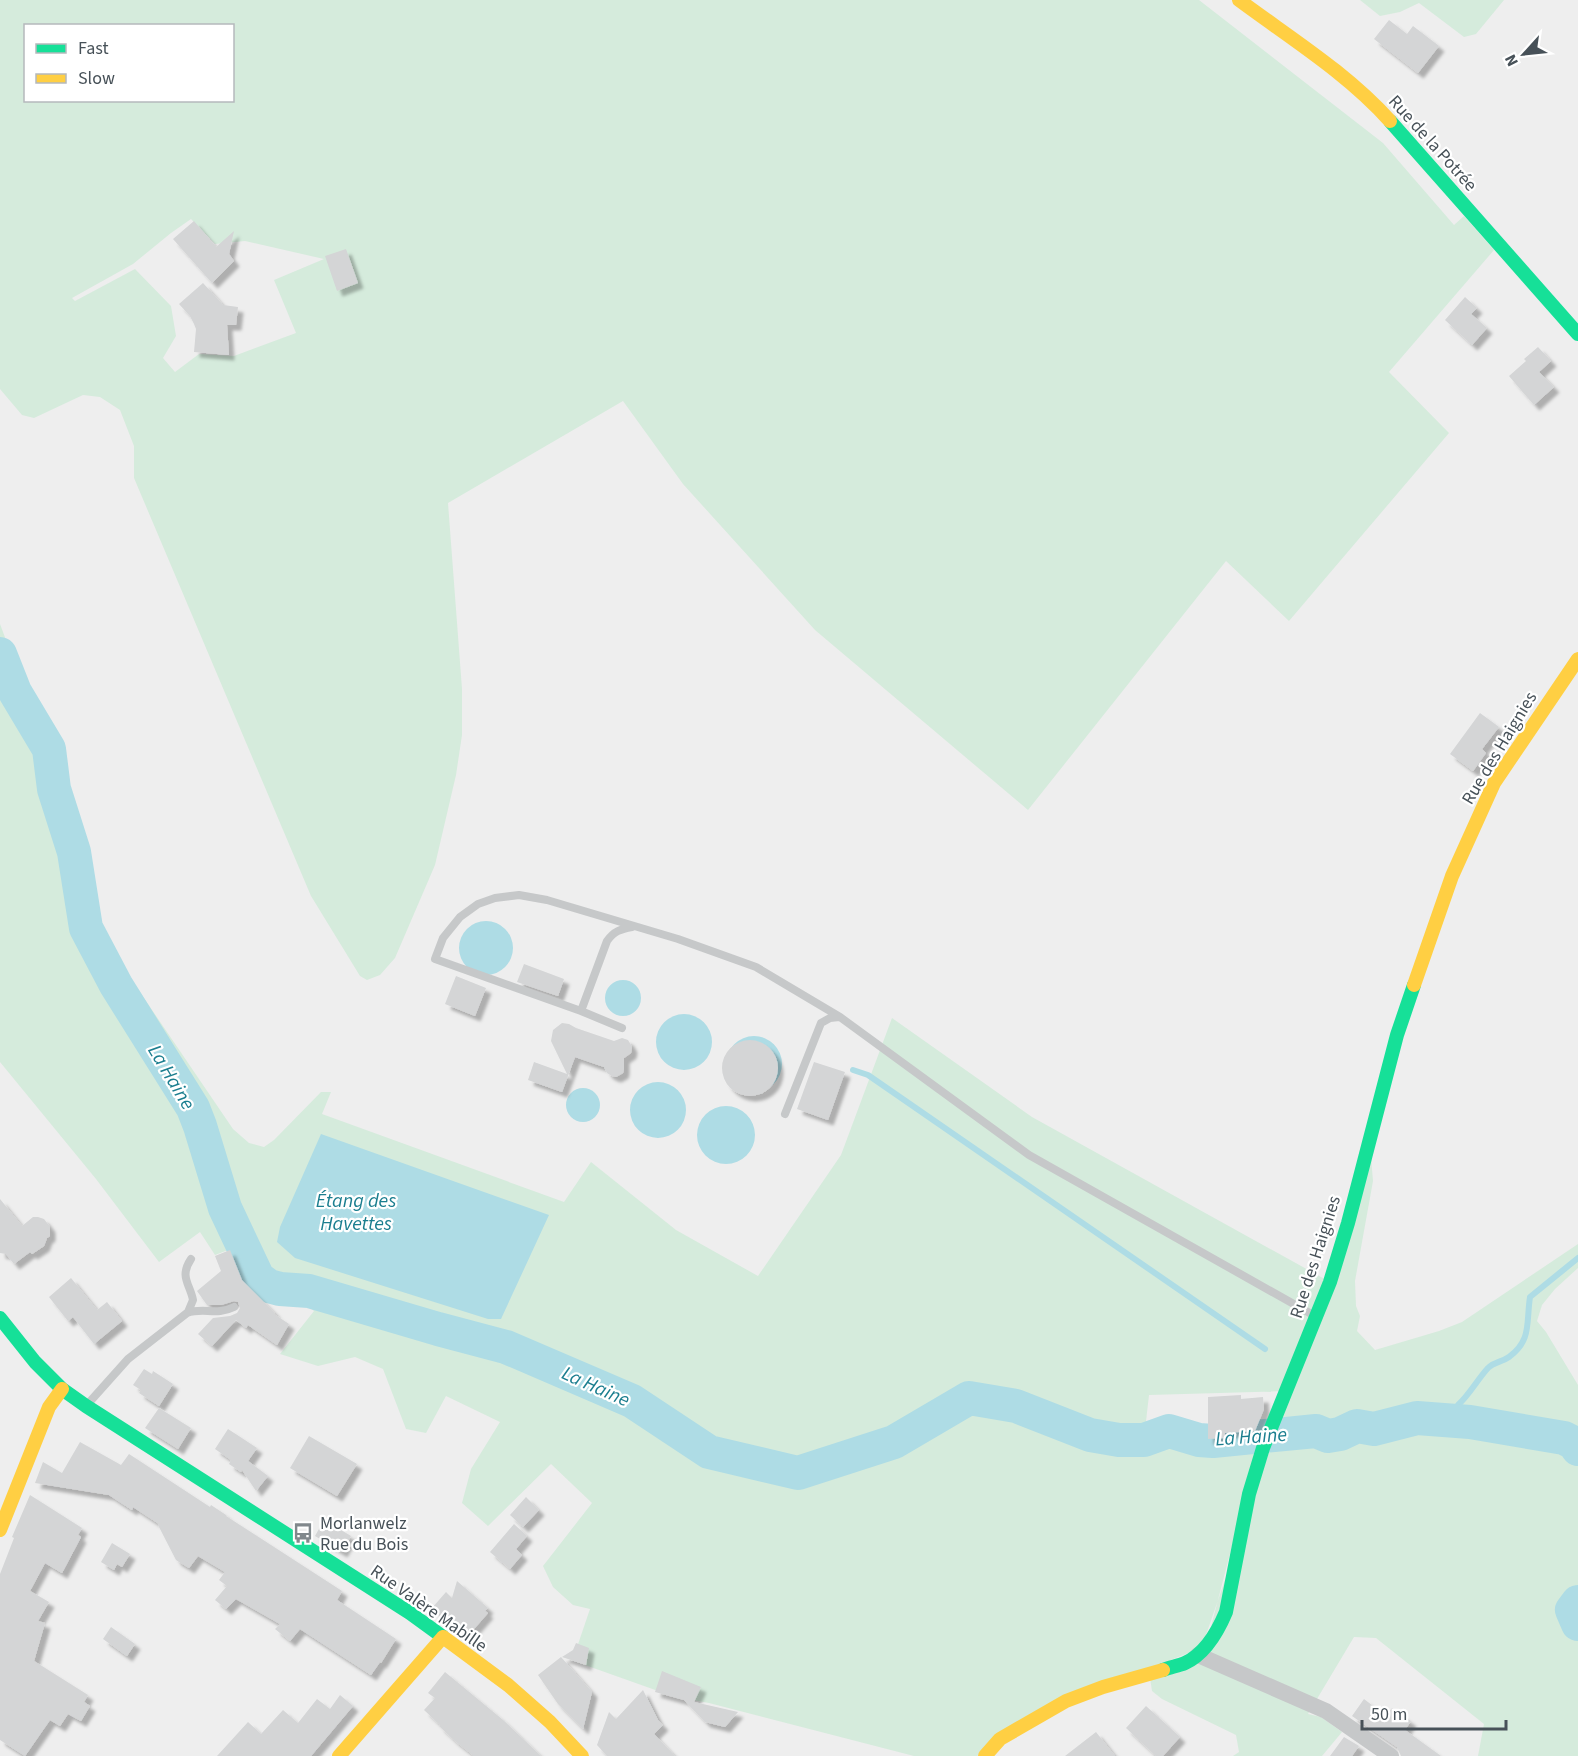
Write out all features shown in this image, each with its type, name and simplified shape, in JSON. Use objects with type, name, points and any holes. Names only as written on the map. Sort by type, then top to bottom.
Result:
[{"type":"street","name":"Rue de la Potrée","points":[[1239,0],[1371,100],[1578,334]]},
{"type":"street","name":"Rue des Haignies","points":[[985,1756],[1000,1739],[1066,1701],[1103,1687],[1185,1663],[1198,1654],[1218,1630],[1226,1612],[1250,1494],[1263,1448],[1330,1282],[1348,1224],[1397,1035],[1452,876],[1494,783],[1578,659]]},
{"type":"street","name":"Rue Valère Mabille","points":[[0,1318],[35,1362],[62,1389],[410,1613],[508,1685],[550,1722],[582,1756]]},
{"type":"street","points":[[0,1530],[49,1407],[62,1389]]},
{"type":"street","points":[[339,1756],[443,1637]]},
{"type":"street","points":[[1198,1654],[1326,1711],[1391,1756]]},
{"type":"lane","points":[[622,1028],[435,959],[443,938],[460,917],[478,904],[495,898],[519,895],[547,900],[678,939],[756,967],[840,1017],[1029,1155],[1316,1316]]},
{"type":"lane","points":[[581,1011],[607,941],[613,933],[634,926]]},
{"type":"lane","points":[[785,1114],[821,1023],[830,1018],[840,1017]]},
{"type":"lane","points":[[187,1313],[193,1300],[184,1273],[191,1259]]},
{"type":"lane","points":[[86,1406],[128,1359],[187,1313],[194,1310],[225,1312],[234,1307]]},
{"type":"green space","points":[[0,0],[1199,0],[1383,143],[1454,225],[1464,216],[1494,250],[1389,372],[1449,433],[1289,621],[1226,561],[1028,810],[815,630],[683,484],[623,401],[448,503],[462,689],[462,735],[456,775],[435,865],[395,958],[380,975],[367,980],[360,976],[311,896],[134,478],[134,446],[120,410],[100,397],[83,395],[34,418],[22,415],[0,389]],"holes":[[[191,219],[215,244],[245,241],[324,259],[274,280],[296,333],[234,356],[199,354],[175,372],[163,358],[176,336],[171,306],[135,269],[75,301],[72,298],[133,264]]]},
{"type":"green space","points":[[1360,0],[1504,0],[1476,34],[1464,37],[1419,3],[1400,12],[1380,16]]},
{"type":"green space","points":[[0,624],[33,712],[59,754],[78,834],[93,914],[118,960],[233,1129],[249,1143],[264,1147],[274,1140],[321,1092],[331,1092],[322,1114],[564,1202],[591,1162],[676,1230],[758,1276],[841,1155],[892,1018],[1032,1117],[1330,1282],[1286,1391],[1149,1395],[1144,1439],[1147,1442],[1168,1435],[1215,1446],[1259,1442],[1206,1646],[1103,1687],[977,1756],[914,1756],[709,1703],[675,1697],[585,1665],[575,1653],[590,1609],[573,1605],[553,1587],[543,1566],[592,1503],[551,1464],[488,1526],[462,1503],[471,1469],[500,1422],[446,1396],[426,1433],[406,1429],[383,1369],[355,1357],[318,1366],[280,1354],[314,1311],[271,1277],[249,1242],[215,1255],[200,1232],[159,1262],[96,1179],[0,1062]]},
{"type":"green space","points":[[1371,1157],[1373,1181],[1355,1281],[1356,1306],[1360,1316],[1357,1331],[1375,1350],[1462,1322],[1578,1244],[1578,1268],[1555,1289],[1542,1305],[1537,1321],[1578,1385],[1578,1756],[1478,1756],[1484,1724],[1376,1638],[1354,1637],[1308,1714],[1321,1717],[1342,1732],[1322,1756],[1233,1756],[1239,1752],[1236,1735],[1162,1699],[1152,1691],[1150,1678],[1197,1661]]},
{"type":"water","points":[[486,921],[496,923],[505,929],[511,938],[513,948],[511,958],[505,967],[496,973],[486,975],[476,973],[467,967],[461,958],[459,948],[461,938],[467,929],[476,923]]},
{"type":"water","points":[[623,980],[636,985],[641,998],[636,1011],[623,1016],[610,1011],[605,998],[610,985]]},
{"type":"water","points":[[684,1014],[695,1016],[704,1022],[710,1031],[712,1042],[710,1053],[704,1062],[695,1068],[684,1070],[673,1068],[664,1062],[658,1053],[656,1042],[658,1031],[664,1022],[673,1016]]},
{"type":"water","points":[[748,1036],[760,1036],[774,1044],[782,1058],[780,1075],[774,1084],[760,1092],[748,1092],[731,1080],[726,1070],[726,1058],[738,1041]]},
{"type":"water","points":[[658,1082],[669,1084],[678,1090],[684,1099],[686,1110],[684,1121],[678,1130],[669,1136],[658,1138],[647,1136],[638,1130],[632,1121],[630,1110],[632,1099],[638,1090],[647,1084]]},
{"type":"water","points":[[583,1088],[595,1093],[600,1105],[595,1117],[583,1122],[571,1117],[566,1105],[571,1093]]},
{"type":"water","points":[[726,1106],[737,1108],[750,1119],[755,1135],[753,1146],[742,1159],[726,1164],[715,1162],[702,1151],[697,1135],[699,1124],[710,1111]]},
{"type":"water","name":"Étang des Havettes","points":[[321,1134],[549,1215],[501,1319],[488,1319],[295,1258],[277,1242],[280,1227]]},
{"type":"building","points":[[1389,20],[1407,34],[1413,26],[1439,46],[1418,73],[1374,39]]},
{"type":"building","points":[[194,221],[216,247],[234,231],[229,254],[234,261],[212,283],[173,239]]},
{"type":"building","points":[[346,249],[358,283],[337,291],[325,256]]},
{"type":"building","points":[[203,283],[223,305],[238,307],[236,325],[227,325],[229,355],[194,352],[196,329],[190,316],[179,304]]},
{"type":"building","points":[[1465,297],[1477,308],[1471,314],[1487,328],[1472,345],[1445,320]]},
{"type":"building","points":[[1538,347],[1551,361],[1539,372],[1554,387],[1534,405],[1509,376]]},
{"type":"building","points":[[1480,713],[1499,727],[1482,749],[1486,753],[1473,771],[1450,754]]},
{"type":"building","points":[[524,964],[564,979],[558,996],[517,982]]},
{"type":"building","points":[[456,976],[486,988],[475,1016],[445,1004]]},
{"type":"building","points":[[562,1023],[614,1041],[622,1038],[628,1040],[632,1047],[631,1053],[624,1058],[623,1073],[616,1077],[612,1076],[604,1067],[575,1057],[562,1092],[528,1080],[534,1062],[567,1074],[551,1041],[553,1030]]},
{"type":"building","points":[[745,1040],[755,1040],[770,1048],[776,1057],[778,1068],[776,1079],[770,1088],[755,1096],[745,1096],[734,1091],[727,1084],[722,1073],[722,1063],[727,1052],[734,1045]]},
{"type":"building","points":[[814,1062],[845,1072],[828,1120],[797,1109]]},
{"type":"building","points":[[0,1199],[22,1226],[33,1217],[38,1217],[44,1219],[50,1227],[50,1236],[44,1246],[32,1254],[30,1252],[14,1264],[6,1254],[0,1253]]},
{"type":"building","points":[[230,1250],[242,1280],[274,1314],[289,1324],[277,1345],[248,1325],[246,1328],[236,1320],[212,1346],[198,1334],[213,1318],[230,1316],[237,1313],[240,1308],[238,1302],[234,1301],[221,1305],[207,1305],[197,1291],[221,1271],[215,1256]]},
{"type":"building","points":[[71,1278],[97,1310],[107,1302],[122,1321],[94,1344],[73,1317],[68,1321],[49,1297]]},
{"type":"building","points":[[144,1369],[152,1374],[153,1371],[173,1384],[159,1406],[139,1393],[141,1390],[133,1385]]},
{"type":"building","points":[[1241,1395],[1241,1399],[1263,1397],[1264,1409],[1255,1431],[1225,1433],[1225,1438],[1208,1439],[1208,1397]]},
{"type":"building","points":[[159,1408],[191,1428],[178,1449],[145,1428]]},
{"type":"building","points":[[228,1429],[257,1448],[248,1461],[268,1476],[256,1491],[242,1470],[241,1472],[229,1464],[231,1460],[215,1449]]},
{"type":"building","points":[[309,1436],[357,1464],[337,1496],[290,1468]]},
{"type":"building","points":[[80,1442],[121,1465],[129,1454],[342,1591],[337,1600],[396,1639],[381,1663],[371,1675],[300,1629],[290,1641],[275,1629],[280,1624],[236,1599],[226,1609],[215,1600],[227,1586],[219,1580],[225,1572],[198,1556],[189,1568],[176,1560],[159,1524],[133,1507],[132,1510],[109,1495],[35,1483],[43,1462],[62,1473]]},
{"type":"building","points":[[30,1495],[82,1528],[78,1535],[81,1537],[62,1573],[45,1563],[30,1591],[49,1602],[38,1621],[45,1623],[34,1661],[88,1695],[84,1702],[90,1706],[81,1721],[68,1714],[60,1726],[50,1720],[25,1756],[0,1740],[0,1574],[14,1538],[12,1537]]},
{"type":"building","points":[[526,1497],[539,1510],[523,1527],[510,1515]]},
{"type":"building","points":[[324,1520],[351,1536],[342,1552],[315,1536]]},
{"type":"building","points":[[514,1524],[527,1536],[516,1549],[522,1555],[510,1569],[490,1552]]},
{"type":"building","points":[[112,1543],[130,1554],[122,1567],[117,1564],[114,1570],[101,1562]]},
{"type":"building","points":[[457,1581],[488,1608],[485,1611],[488,1613],[474,1629],[471,1627],[466,1634],[432,1608],[446,1592],[452,1598]]},
{"type":"building","points":[[111,1627],[135,1644],[127,1656],[103,1639]]},
{"type":"building","points":[[576,1643],[589,1648],[586,1665],[562,1657],[573,1650]]},
{"type":"building","points":[[561,1657],[592,1692],[583,1729],[558,1704],[538,1675]]},
{"type":"building","points":[[662,1671],[701,1687],[694,1702],[738,1712],[725,1727],[705,1722],[684,1700],[655,1692]]},
{"type":"building","points":[[445,1672],[503,1720],[541,1756],[474,1756],[455,1741],[424,1710],[435,1698],[428,1693]]},
{"type":"building","points":[[643,1690],[658,1720],[663,1725],[654,1734],[675,1756],[607,1756],[597,1745],[609,1712],[616,1719]]},
{"type":"building","points":[[340,1695],[353,1706],[311,1756],[217,1756],[248,1722],[261,1734],[283,1710],[298,1723],[317,1699],[330,1709]]},
{"type":"building","points":[[1364,1699],[1386,1716],[1392,1708],[1411,1721],[1405,1730],[1441,1756],[1401,1756],[1397,1747],[1352,1716]]},
{"type":"building","points":[[1146,1706],[1180,1737],[1163,1756],[1156,1756],[1126,1728]]},
{"type":"building","points":[[1096,1732],[1115,1756],[1065,1756]]},
{"type":"building","points":[[1344,1737],[1359,1746],[1352,1756],[1330,1756]]},
{"type":"waterway","name":"La Haine","points":[[0,654],[15,692],[49,749],[54,789],[74,852],[86,928],[116,985],[193,1108],[225,1208],[258,1278],[269,1286],[309,1291],[506,1347],[632,1401],[709,1452],[798,1473],[894,1442],[969,1398],[1016,1406],[1090,1435],[1119,1440],[1144,1440],[1169,1431],[1199,1440],[1213,1441],[1316,1431],[1328,1436],[1340,1434],[1357,1426],[1374,1429],[1417,1418],[1470,1422],[1564,1438],[1574,1443],[1578,1449]]},
{"type":"waterway","points":[[853,1070],[868,1075],[1265,1349]]},
{"type":"waterway","points":[[1458,1421],[1458,1405],[1488,1368],[1509,1357],[1521,1344],[1527,1330],[1530,1297],[1578,1258]]},
{"type":"waterway","name":"La Haine","points":[[1578,1602],[1572,1610],[1578,1624]]},
{"type":"traffic: fast","points":[[1390,121],[1578,334]]},
{"type":"traffic: fast","points":[[1163,1670],[1185,1663],[1199,1654],[1215,1634],[1226,1612],[1249,1494],[1263,1448],[1330,1282],[1348,1223],[1397,1035],[1414,985]]},
{"type":"traffic: fast","points":[[0,1318],[35,1362],[62,1389],[410,1613],[443,1637]]},
{"type":"traffic: slow","points":[[1239,0],[1337,72],[1390,121]]},
{"type":"traffic: slow","points":[[1414,985],[1452,876],[1494,783],[1578,659]]},
{"type":"traffic: slow","points":[[0,1530],[49,1407],[62,1389]]},
{"type":"traffic: slow","points":[[443,1637],[508,1685],[550,1722],[582,1756]]},
{"type":"traffic: slow","points":[[339,1756],[443,1637]]},
{"type":"traffic: slow","points":[[985,1756],[1000,1739],[1066,1701],[1103,1687],[1163,1670]]},
{"type":"place","name":"Morlanwelz Rue du Bois","points":[[303,1533]]}]
